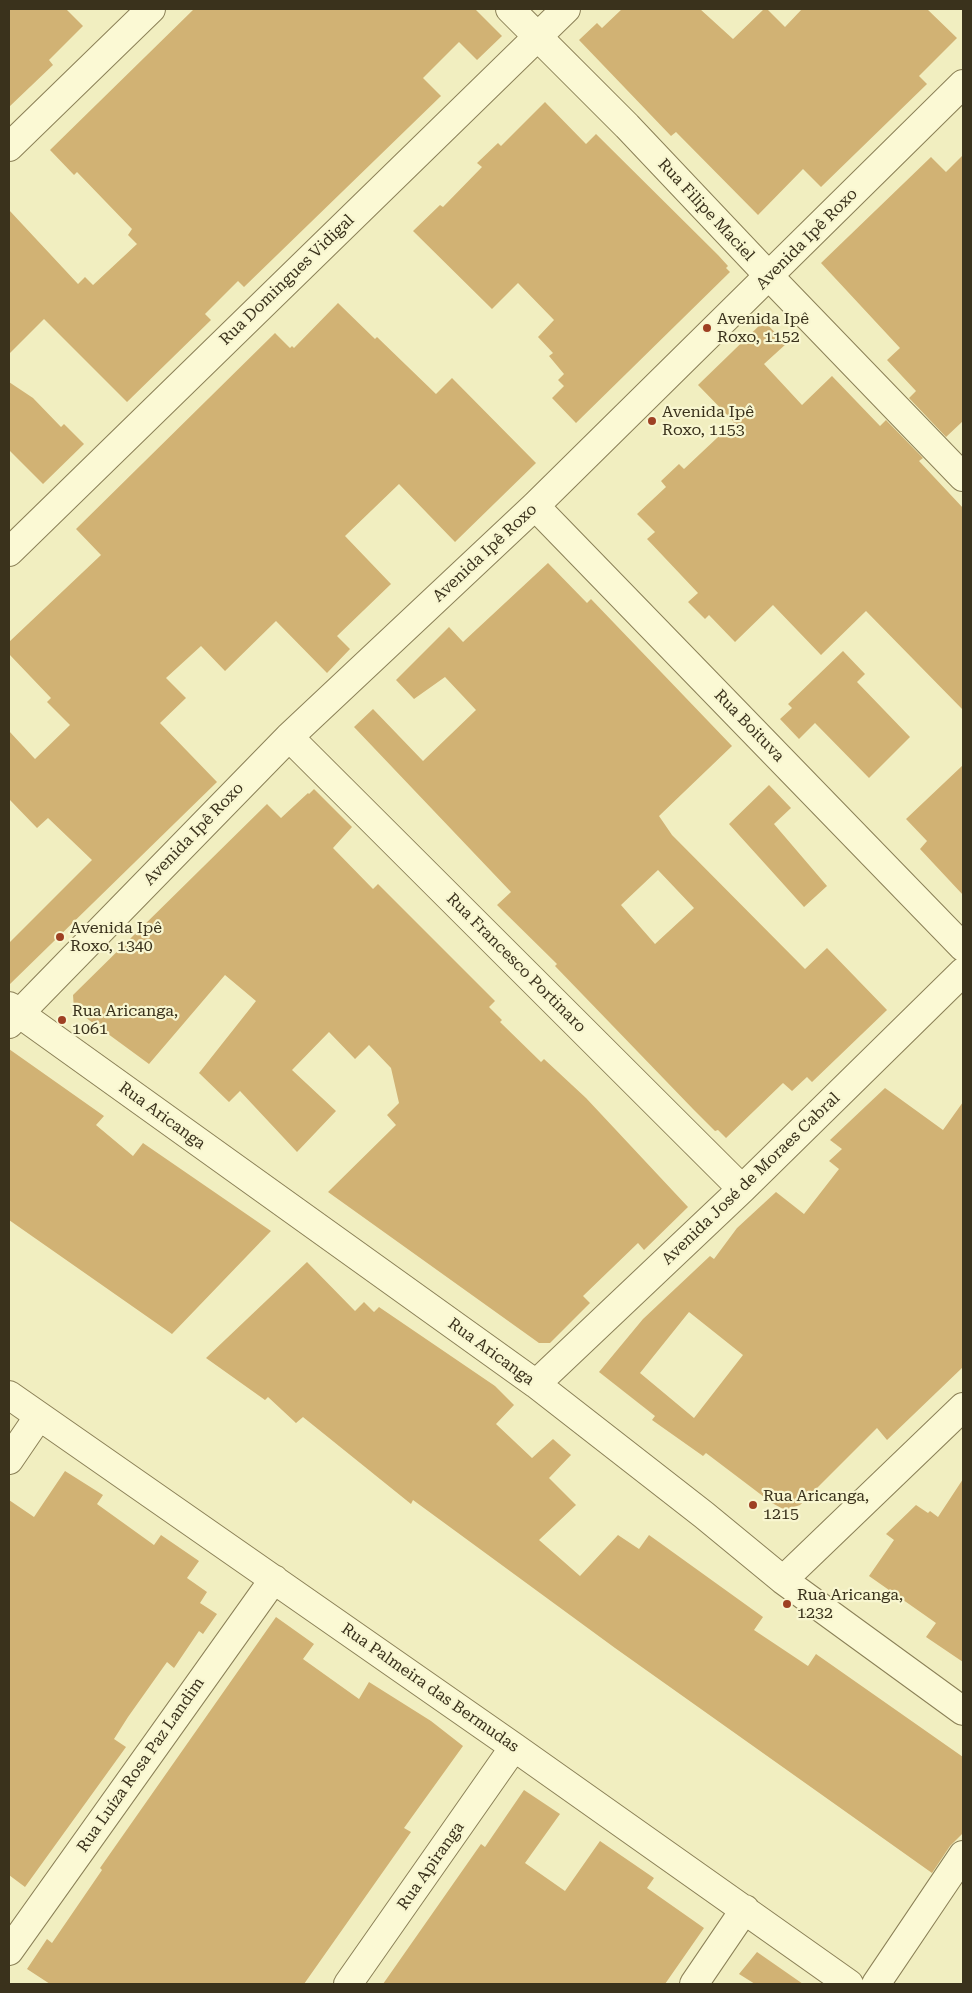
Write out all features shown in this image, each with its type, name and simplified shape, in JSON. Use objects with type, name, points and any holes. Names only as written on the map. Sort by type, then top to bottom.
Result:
[{"type":"street","points":[[9,147],[151,9]]},
{"type":"street","name":"Rua Filipe Maciel","points":[[510,9],[627,126],[963,477]]},
{"type":"street","name":"Rua Domingues Vidigal","points":[[9,552],[566,9]]},
{"type":"street","name":"Avenida Ipê Roxo","points":[[12,1014],[289,737],[535,506],[963,84]]},
{"type":"street","name":"Rua Boituva","points":[[535,506],[963,947]]},
{"type":"street","name":"Rua Francesco Portinaro","points":[[289,737],[742,1189]]},
{"type":"street","name":"Avenida José de Moraes Cabral","points":[[536,1384],[742,1189],[963,972]]},
{"type":"street","name":"Rua Aricanga","points":[[12,1014],[536,1384],[704,1515],[782,1580],[963,1711]]},
{"type":"street","name":"Rua Palmeira das Bermudas","points":[[9,1395],[514,1747],[849,1984]]},
{"type":"street","points":[[782,1580],[963,1407]]},
{"type":"street","points":[[9,1460],[39,1416]]},
{"type":"street","name":"Rua Luíza Rosa Paz Landim","points":[[9,1952],[274,1579]]},
{"type":"street","name":"Rua Apiranga","points":[[348,1984],[514,1747]]},
{"type":"street","points":[[876,1984],[963,1855]]},
{"type":"street","points":[[694,1984],[745,1909]]},
{"type":"building","points":[[9,9],[66,9],[83,26],[49,60],[53,65],[9,107]]},
{"type":"building","points":[[194,9],[475,9],[502,36],[477,60],[459,42],[423,78],[441,96],[244,287],[238,281],[205,314],[211,320],[127,402],[44,319],[9,354],[9,210],[78,284],[85,277],[93,285],[137,244],[128,235],[132,229],[77,172],[74,175],[50,150]]},
{"type":"building","points":[[622,9],[700,9],[733,39],[764,9],[767,9],[785,27],[802,9],[927,9],[957,38],[919,76],[927,84],[821,187],[803,169],[758,215],[676,132],[671,136],[579,40],[597,23],[602,28]]},
{"type":"building","points":[[545,102],[586,144],[596,134],[718,255],[728,266],[726,268],[730,272],[576,423],[552,398],[564,386],[558,380],[564,374],[549,356],[553,353],[538,337],[554,320],[518,283],[492,309],[413,231],[440,205],[443,207],[482,167],[477,163],[498,143],[501,146]]},
{"type":"building","points":[[963,155],[963,421],[946,437],[909,398],[916,391],[887,360],[900,348],[821,263],[931,157],[946,172]]},
{"type":"building","points":[[338,303],[375,339],[377,337],[436,394],[452,378],[536,463],[455,542],[399,484],[345,536],[391,584],[337,636],[350,649],[327,673],[276,621],[225,671],[201,646],[166,678],[186,698],[160,723],[217,782],[9,985],[9,943],[92,860],[48,818],[37,828],[9,799],[9,731],[35,759],[70,725],[47,702],[51,698],[9,654],[9,642],[101,555],[76,529],[275,333],[290,348],[292,346],[294,348]]},
{"type":"building","points":[[764,321],[786,344],[764,364],[802,405],[832,376],[880,426],[886,420],[923,458],[919,461],[963,508],[963,710],[866,611],[821,655],[773,605],[735,642],[709,615],[705,619],[688,602],[698,593],[647,539],[655,532],[637,514],[666,487],[661,481],[679,464],[684,469],[734,422],[698,385]]},
{"type":"building","points":[[9,382],[33,398],[61,427],[64,424],[84,444],[43,484],[9,450]]},
{"type":"building","points":[[548,563],[587,603],[591,599],[732,746],[659,816],[672,835],[805,969],[827,948],[887,1010],[812,1082],[807,1077],[792,1091],[783,1083],[726,1138],[718,1130],[715,1131],[555,966],[557,964],[497,905],[511,892],[354,727],[373,709],[423,761],[476,710],[445,677],[414,699],[396,680],[449,627],[463,642]],"holes":[[[658,870],[694,908],[655,944],[621,905]]]},
{"type":"building","points":[[843,651],[865,674],[857,682],[910,737],[869,778],[815,723],[799,739],[780,719],[792,708],[788,704]]},
{"type":"building","points":[[963,765],[963,895],[920,849],[927,841],[906,819]]},
{"type":"building","points":[[769,785],[791,808],[774,824],[827,886],[804,907],[729,824]]},
{"type":"building","points":[[314,789],[352,827],[333,848],[373,889],[378,884],[495,1001],[489,1007],[502,1020],[500,1022],[541,1062],[544,1059],[586,1098],[688,1207],[644,1250],[638,1243],[583,1296],[590,1303],[550,1343],[539,1343],[328,1192],[396,1125],[387,1115],[399,1103],[391,1068],[369,1045],[355,1059],[329,1032],[292,1070],[336,1111],[297,1152],[240,1091],[229,1102],[199,1073],[256,1001],[225,975],[149,1064],[74,1009],[73,995],[267,804],[281,818]]},
{"type":"building","points":[[9,1049],[104,1116],[96,1125],[133,1156],[143,1143],[271,1231],[172,1334],[9,1220]]},
{"type":"building","points":[[885,1088],[943,1130],[963,1102],[963,1367],[887,1440],[877,1428],[800,1505],[785,1510],[772,1503],[706,1453],[703,1456],[652,1420],[655,1416],[599,1372],[643,1319],[710,1256],[714,1259],[737,1228],[776,1192],[804,1214],[839,1169],[829,1161],[842,1149],[830,1140]],"holes":[[[689,1312],[743,1355],[694,1418],[640,1373]]]},
{"type":"building","points":[[307,1262],[355,1311],[364,1302],[374,1312],[379,1307],[495,1386],[514,1405],[496,1424],[532,1458],[553,1439],[571,1455],[549,1478],[576,1505],[539,1540],[580,1576],[618,1535],[639,1549],[649,1535],[763,1617],[754,1630],[808,1666],[816,1654],[963,1757],[963,1833],[950,1846],[932,1873],[615,1648],[413,1500],[411,1504],[303,1417],[296,1423],[268,1397],[265,1400],[206,1358]]},
{"type":"building","points":[[65,1471],[103,1495],[97,1504],[154,1545],[161,1535],[199,1561],[187,1578],[207,1592],[200,1603],[217,1614],[203,1634],[199,1631],[174,1668],[167,1662],[128,1717],[114,1739],[126,1747],[25,1887],[9,1875],[9,1500],[34,1517]]},
{"type":"building","points":[[963,1479],[963,1662],[926,1637],[936,1623],[869,1576],[894,1540],[886,1534],[916,1505],[938,1517]]},
{"type":"building","points":[[276,1617],[314,1644],[303,1659],[359,1699],[369,1682],[431,1721],[463,1746],[404,1828],[411,1832],[304,1984],[50,1984],[27,1969],[47,1939],[52,1943],[102,1870],[100,1868]]},
{"type":"building","points":[[524,1790],[560,1814],[525,1863],[565,1891],[600,1841],[654,1878],[647,1888],[704,1928],[665,1984],[383,1984],[481,1844],[485,1847]]},
{"type":"building","points":[[757,1952],[803,1984],[755,1984],[739,1974]]},
{"type":"place","name":"Avenida Ipê Roxo, 1152","points":[[707,328]]},
{"type":"place","name":"Avenida Ipê Roxo, 1153","points":[[652,421]]},
{"type":"place","name":"Avenida Ipê Roxo, 1340","points":[[60,937]]},
{"type":"place","name":"Rua Aricanga, 1061","points":[[62,1020]]},
{"type":"place","name":"Rua Aricanga, 1215","points":[[753,1505]]},
{"type":"place","name":"Rua Aricanga, 1232","points":[[787,1604]]}]
